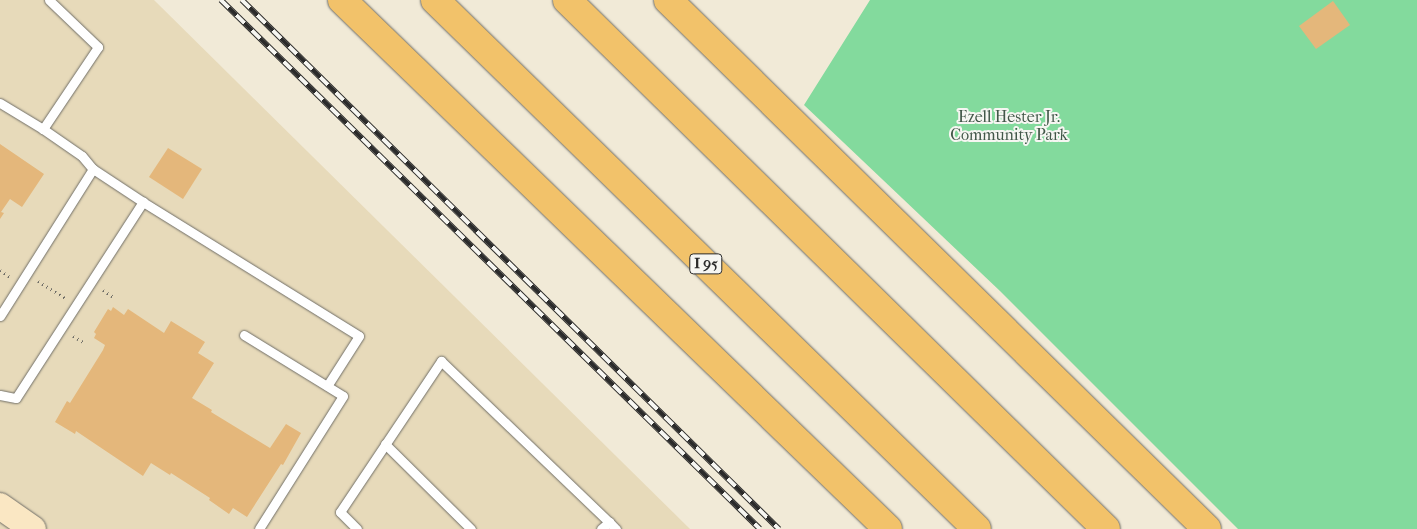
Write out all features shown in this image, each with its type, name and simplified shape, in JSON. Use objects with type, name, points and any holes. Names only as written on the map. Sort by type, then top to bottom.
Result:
[{"type":"highway","points":[[342,0],[888,529]]},
{"type":"highway","name":"I 95","points":[[435,0],[977,529]]},
{"type":"highway","points":[[567,0],[1106,529]]},
{"type":"highway","points":[[668,0],[841,167],[1207,529]]},
{"type":"street","points":[[0,506],[33,529]]},
{"type":"lane","points":[[43,129],[98,47],[49,0]]},
{"type":"lane","points":[[0,102],[82,156],[93,169],[142,202],[359,336],[328,386]]},
{"type":"lane","points":[[0,316],[93,169]]},
{"type":"lane","points":[[0,395],[16,398],[142,202]]},
{"type":"lane","points":[[244,335],[343,396],[259,529]]},
{"type":"lane","points":[[357,529],[340,512],[441,361],[616,529]]},
{"type":"lane","points":[[385,444],[471,529]]},
{"type":"lane","points":[[601,529],[609,522]]},
{"type":"path","points":[[0,270],[10,277]]},
{"type":"path","points":[[37,280],[65,298]]},
{"type":"path","points":[[100,288],[115,298]]},
{"type":"path","points":[[70,334],[85,343]]},
{"type":"shaded area","points":[[0,0],[154,0],[690,529],[0,529]]},
{"type":"green space","name":"Ezell Hester Jr. Community Park","points":[[870,0],[1417,0],[1417,529],[1238,529],[1000,291],[804,105]]},
{"type":"building","points":[[1333,1],[1350,25],[1316,49],[1299,26]]},
{"type":"building","points":[[0,144],[44,174],[22,207],[10,199],[1,212],[4,213],[0,219]]},
{"type":"building","points":[[168,148],[202,169],[183,199],[149,177]]},
{"type":"building","points":[[113,307],[124,315],[128,309],[164,333],[171,321],[205,342],[198,353],[214,363],[192,398],[212,410],[211,412],[270,448],[286,424],[301,433],[283,465],[281,464],[247,517],[233,508],[229,514],[209,500],[210,498],[171,473],[170,475],[151,463],[143,476],[76,431],[75,434],[55,422],[67,401],[70,403],[103,350],[105,345],[94,338],[96,334],[94,332],[108,309],[111,311]]},
{"type":"railway","points":[[221,0],[760,529]]},
{"type":"railway","points":[[242,0],[779,529]]}]
